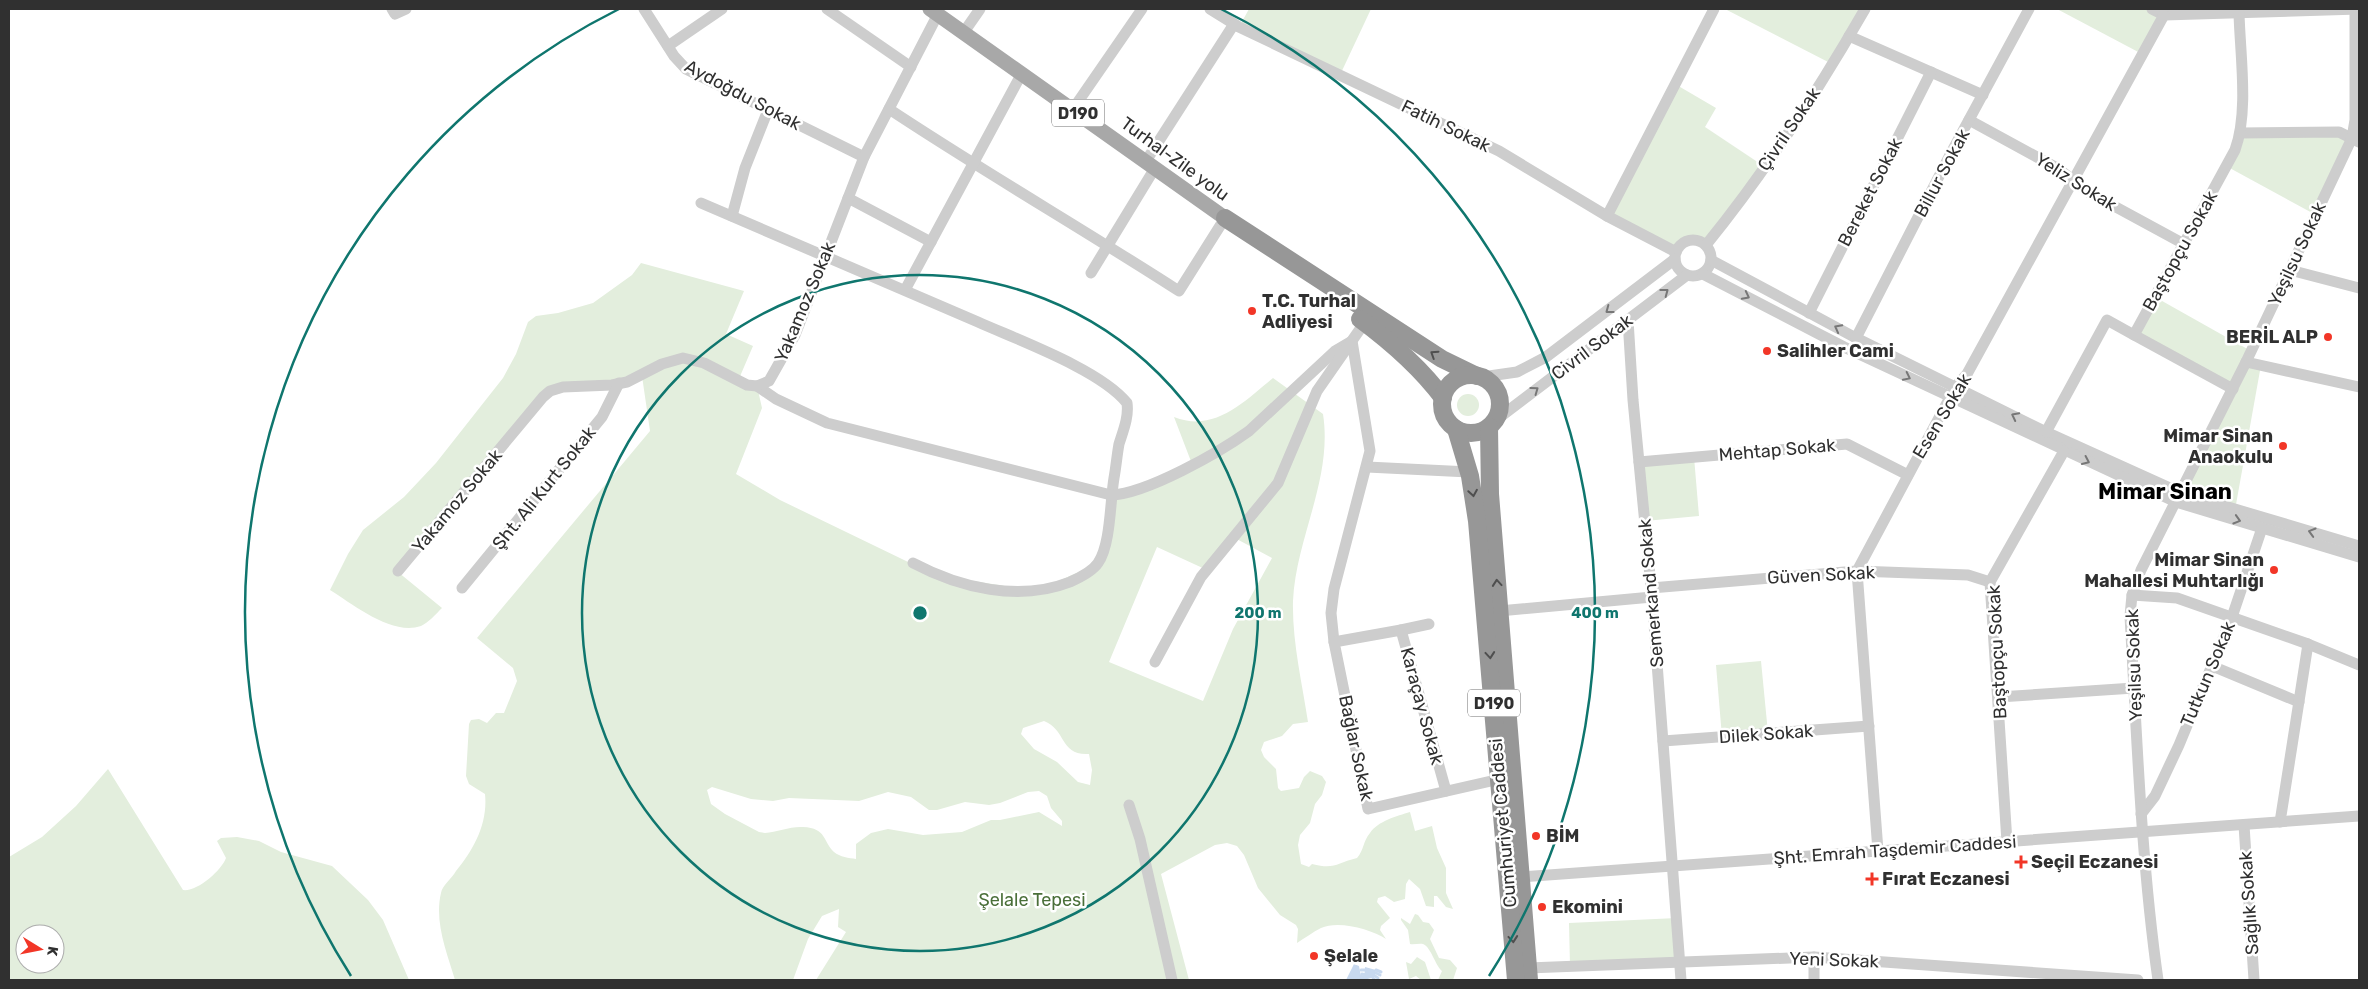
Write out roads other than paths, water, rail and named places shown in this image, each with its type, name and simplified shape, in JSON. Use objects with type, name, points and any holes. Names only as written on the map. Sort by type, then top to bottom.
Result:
[{"type":"highway","name":"Cumhuriyet Caddesi","points":[[1225,218],[1387,339],[1415,365],[1443,398],[1444,414],[1448,423],[1456,429],[1469,472],[1477,521],[1516,980]]},
{"type":"highway","name":"Cumhuriyet Caddesi","points":[[1225,218],[1442,359],[1491,382],[1499,395],[1500,410],[1493,423],[1489,480],[1529,974]]},
{"type":"highway","points":[[1443,398],[1450,385],[1458,378],[1467,375],[1480,376]]},
{"type":"highway","points":[[1456,429],[1465,433],[1476,433],[1493,423]]},
{"type":"main road","name":"Turhal-Zile yolu","points":[[934,12],[1225,218]]},
{"type":"street","name":"Aydoğdu Sokak","points":[[644,9],[668,46],[686,69],[864,157]]},
{"type":"street","points":[[668,46],[722,9]]},
{"type":"street","points":[[827,9],[911,67]]},
{"type":"street","points":[[964,32],[980,9]]},
{"type":"street","points":[[1073,109],[1142,9]]},
{"type":"street","name":"Fatih Sokak","points":[[1210,9],[1234,24],[1499,151],[1676,256]]},
{"type":"street","points":[[1607,216],[1714,9]]},
{"type":"street","name":"Çivril Sokak","points":[[1706,245],[1769,161],[1865,9]]},
{"type":"street","name":"Billur Sokak","points":[[1856,338],[2029,9]]},
{"type":"street","points":[[2152,9],[2164,15],[2359,9]]},
{"type":"street","name":"Yeşilsu Sokak","points":[[2158,980],[2148,912],[2142,832],[2130,616],[2132,595],[2141,570],[2356,140],[2355,9]]},
{"type":"street","name":"Yakamoz Sokak","points":[[398,571],[550,391],[563,387],[618,384],[642,376],[673,360],[683,358],[704,363],[735,380],[757,386],[769,381],[796,335],[864,157],[911,67],[934,12]]},
{"type":"street","name":"Baştopçu Sokak","points":[[2134,335],[2230,159],[2240,134],[2242,116],[2239,13]]},
{"type":"street","name":"Esen Sokak","points":[[1857,571],[1956,386],[1968,374],[2164,15]]},
{"type":"street","points":[[1091,272],[1108,245],[1150,164],[1234,24]]},
{"type":"street","points":[[1849,36],[1983,95]]},
{"type":"street","name":"Bereket Sokak","points":[[1810,313],[1931,72]]},
{"type":"street","points":[[905,290],[1022,73]]},
{"type":"street","points":[[732,216],[745,168],[768,110]]},
{"type":"street","points":[[888,110],[973,165],[1108,245],[1179,291],[1225,218]]},
{"type":"street","name":"Yeliz Sokak","points":[[1969,120],[2057,168],[2090,193],[2184,244]]},
{"type":"street","points":[[2240,134],[2339,132],[2356,140]]},
{"type":"street","points":[[848,198],[931,242]]},
{"type":"street","points":[[701,203],[905,290],[1086,372],[1112,388],[1124,400],[1128,408],[1111,495],[1106,538],[1098,563],[1091,570],[1055,588],[1020,592],[952,581],[913,563]]},
{"type":"street","points":[[1690,240],[1699,241],[1706,245],[1711,252],[1711,260],[1709,268],[1703,274],[1696,276],[1687,275],[1680,271],[1676,256],[1682,244],[1690,240]]},
{"type":"street","name":"Civril Sokak","points":[[1480,376],[1517,372],[1546,357],[1676,256]]},
{"type":"street","points":[[1711,260],[1856,338],[1956,386],[2178,498],[2359,546]]},
{"type":"street","points":[[2290,270],[2359,288]]},
{"type":"street","points":[[1703,274],[1844,346],[2064,451],[2178,498],[2262,528],[2359,557]]},
{"type":"street","name":"Civril Sokak","points":[[1493,423],[1687,275]]},
{"type":"street","name":"Semerkand Sokak","points":[[1628,320],[1639,462],[1652,592],[1681,980]]},
{"type":"street","points":[[2046,432],[2107,320],[2232,389]]},
{"type":"street","points":[[1155,662],[1201,577],[1278,483],[1317,391],[1365,322]]},
{"type":"street","points":[[757,386],[776,399],[827,423],[1111,495],[1135,491],[1157,482],[1234,441],[1249,431],[1335,351],[1352,341]]},
{"type":"street","name":"Bağlar Sokak","points":[[1352,341],[1370,445],[1367,467],[1334,589],[1331,613],[1334,642],[1368,809],[1500,779]]},
{"type":"street","points":[[2246,362],[2359,387]]},
{"type":"street","name":"Şht. Ali Kurt Sokak","points":[[462,588],[602,417],[618,384]]},
{"type":"street","name":"Mehtap Sokak","points":[[1639,462],[1848,444],[1908,475]]},
{"type":"street","name":"Baştopçu Sokak","points":[[2007,842],[1990,582],[2064,451]]},
{"type":"street","points":[[1367,467],[1469,472]]},
{"type":"street","name":"Tutkun Sokak","points":[[2141,814],[2155,796],[2212,666],[2232,616],[2262,528]]},
{"type":"street","points":[[1857,571],[1878,852]]},
{"type":"street","name":"Güven Sokak","points":[[1500,611],[1652,592],[1857,571],[1968,575],[1990,582]]},
{"type":"street","points":[[2132,595],[2177,598],[2232,616],[2359,665]]},
{"type":"street","points":[[1401,630],[1429,624]]},
{"type":"street","name":"Karaçay Sokak","points":[[1334,642],[1401,630],[1446,791]]},
{"type":"street","points":[[2280,822],[2308,644]]},
{"type":"street","points":[[2212,666],[2299,702]]},
{"type":"street","points":[[1999,697],[2134,688]]},
{"type":"street","name":"Dilek Sokak","points":[[1663,741],[1869,726]]},
{"type":"street","points":[[1129,805],[1140,839],[1172,980]]},
{"type":"street","name":"Şht. Emrah Taşdemir Caddesi","points":[[1521,877],[2359,816]]},
{"type":"street","name":"Sağlık Sokak","points":[[2244,825],[2254,980]]},
{"type":"street","points":[[1814,957],[1814,980]]},
{"type":"street","name":"Yeni Sokak","points":[[1529,974],[1680,962],[1814,957],[2138,980]]},
{"type":"water","points":[[1354,964],[1359,966],[1361,976],[1358,980],[1346,980]]},
{"type":"water","points":[[1365,967],[1376,970],[1375,977],[1364,980]]},
{"type":"waterway","points":[[1376,970],[1381,972]]},
{"type":"waterway","points":[[1376,973],[1380,975]]},
{"type":"waterway","points":[[1362,974],[1366,975]]},
{"type":"waterway","points":[[1361,976],[1365,978]]},
{"type":"waterway","points":[[1359,978],[1364,980]]},
{"type":"place","name":"T.C. Turhal Adliyesi","points":[[1252,311]]},
{"type":"place","name":"BERİL ALP","points":[[2328,337]]},
{"type":"place","name":"Salihler Cami","points":[[1767,351]]},
{"type":"place","name":"Mimar Sinan Anaokulu","points":[[2283,446]]},
{"type":"place","name":"Mimar Sinan Mahallesi Muhtarlığı","points":[[2274,570]]},
{"type":"place","name":"BİM","points":[[1536,836]]},
{"type":"place","name":"Seçil Eczanesi","points":[[2021,862]]},
{"type":"place","name":"Fırat Eczanesi","points":[[1872,879]]},
{"type":"place","name":"Ekomini","points":[[1542,907]]},
{"type":"place","name":"Şelale","points":[[1314,956]]},
{"type":"district","name":"Mimar Sinan","points":[[2165,491]]},
{"type":"park label","name":"Şelale Tepesi","points":[[1032,900]]}]
